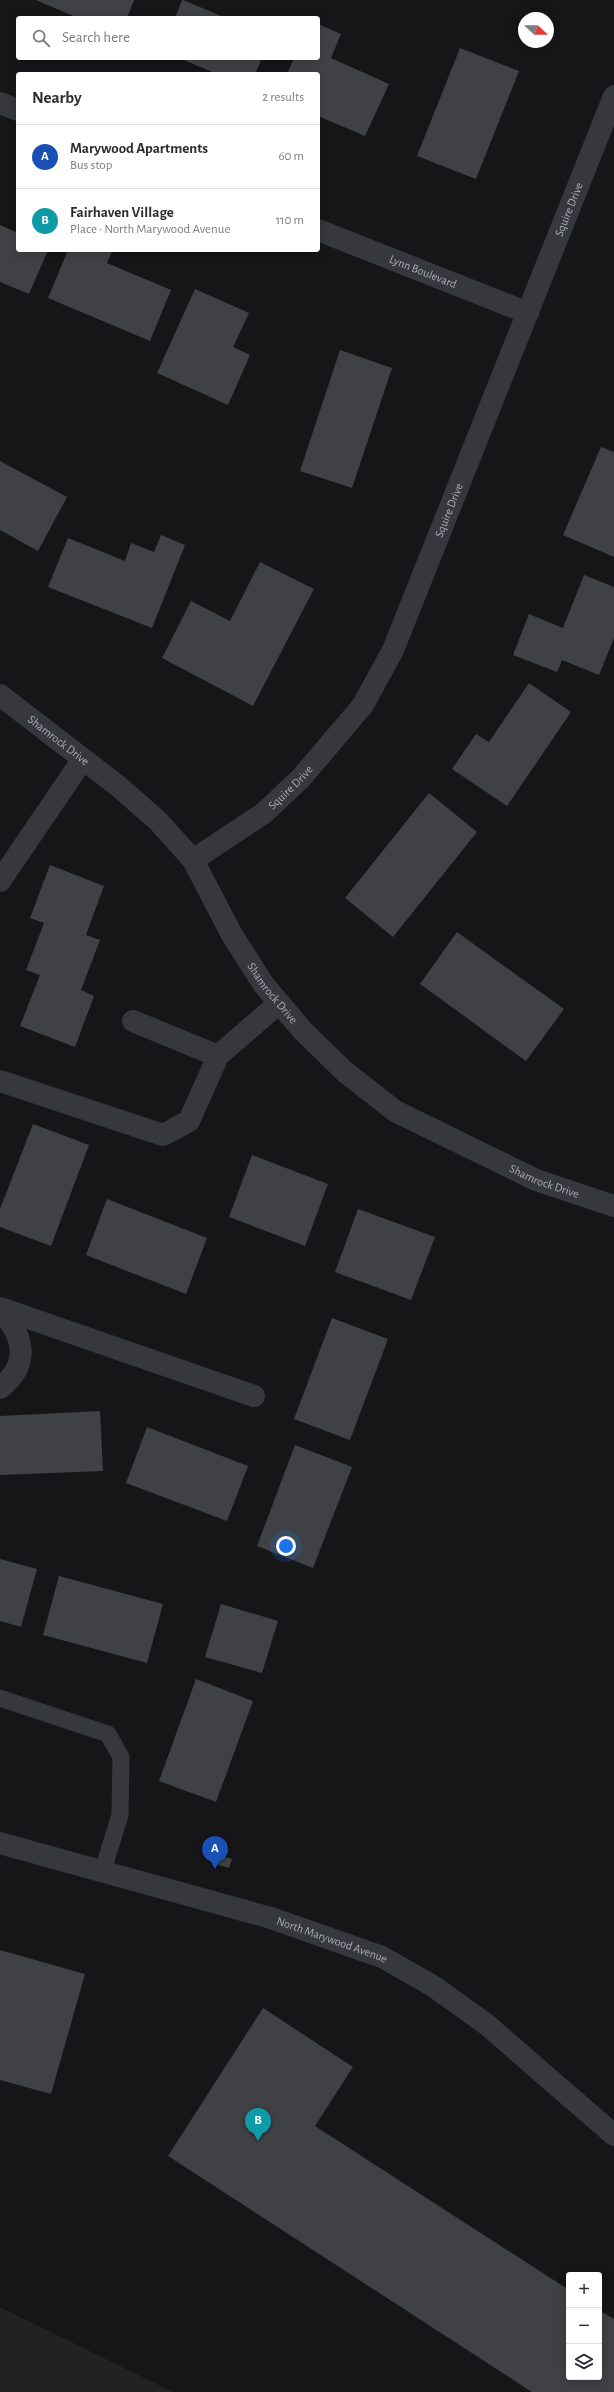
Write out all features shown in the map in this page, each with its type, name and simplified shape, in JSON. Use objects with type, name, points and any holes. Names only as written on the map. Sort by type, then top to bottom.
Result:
[{"type":"street","name":"Squire Drive","points":[[193,860],[264,813],[307,772],[363,705],[394,650],[614,96]]},
{"type":"street","points":[[0,103],[16,109]]},
{"type":"street","name":"Lynn Boulevard","points":[[320,231],[528,313]]},
{"type":"street","name":"Shamrock Drive","points":[[0,695],[83,758],[158,821],[193,860],[232,935],[264,985],[303,1031],[344,1071],[395,1111],[536,1180],[614,1206]]},
{"type":"street","points":[[0,881],[83,758]]},
{"type":"street","points":[[0,1081],[164,1135],[189,1121],[218,1056],[279,1003]]},
{"type":"street","points":[[133,1021],[218,1056]]},
{"type":"street","points":[[0,1309],[9,1319],[20,1336],[20,1359],[14,1371],[0,1388]]},
{"type":"street","points":[[0,1309],[254,1396]]},
{"type":"street","name":"North Marywood Avenue","points":[[0,1843],[102,1873],[271,1918],[382,1957],[433,1986],[486,2024],[614,2135]]},
{"type":"lane","points":[[0,1698],[108,1734],[121,1757],[120,1815],[102,1873]]},
{"type":"shaded area","points":[[0,2307],[173,2392],[0,2392]]},
{"type":"building","points":[[36,0],[134,0],[128,16],[73,16]]},
{"type":"building","points":[[183,0],[221,16],[176,16]]},
{"type":"building","points":[[320,25],[341,34],[331,58],[389,84],[365,136],[320,117],[320,72],[288,72],[293,60],[320,60]]},
{"type":"building","points":[[460,48],[519,71],[476,179],[417,156]]},
{"type":"building","points":[[184,60],[261,60],[256,72],[212,72]]},
{"type":"building","points":[[0,225],[16,232],[16,252],[47,252],[29,294],[0,282]]},
{"type":"building","points":[[67,252],[112,252],[107,263],[171,290],[150,341],[48,298]]},
{"type":"building","points":[[195,289],[249,313],[233,347],[250,355],[228,405],[157,373]]},
{"type":"building","points":[[340,350],[392,368],[352,488],[300,471]]},
{"type":"building","points":[[601,447],[614,452],[614,557],[563,535]]},
{"type":"building","points":[[0,461],[67,497],[38,551],[0,530]]},
{"type":"building","points":[[161,535],[185,545],[152,628],[48,587],[68,538],[125,561],[131,543],[154,552]]},
{"type":"building","points":[[260,562],[314,589],[253,706],[162,658],[191,601],[230,621]]},
{"type":"building","points":[[584,575],[614,587],[614,638],[599,675],[562,660],[557,672],[513,655],[529,614],[563,628]]},
{"type":"building","points":[[529,683],[571,712],[507,806],[452,769],[476,734],[489,742]]},
{"type":"building","points":[[429,793],[477,832],[393,937],[345,898]]},
{"type":"building","points":[[50,865],[104,886],[86,935],[100,940],[81,990],[94,996],[75,1047],[20,1026],[40,975],[26,970],[44,923],[30,918]]},
{"type":"building","points":[[457,932],[564,1009],[526,1061],[420,984]]},
{"type":"building","points":[[33,1124],[89,1145],[51,1246],[0,1227],[0,1209]]},
{"type":"building","points":[[252,1155],[328,1184],[305,1246],[229,1217]]},
{"type":"building","points":[[107,1199],[207,1238],[186,1294],[86,1255]]},
{"type":"building","points":[[358,1209],[435,1237],[411,1300],[335,1272]]},
{"type":"building","points":[[332,1318],[388,1339],[350,1440],[294,1419]]},
{"type":"building","points":[[100,1411],[103,1471],[0,1475],[0,1416]]},
{"type":"building","points":[[147,1427],[248,1466],[227,1521],[126,1483]]},
{"type":"building","points":[[295,1445],[352,1467],[313,1568],[257,1546]]},
{"type":"building","points":[[0,1559],[37,1569],[21,1627],[0,1621]]},
{"type":"building","points":[[59,1576],[163,1604],[147,1663],[43,1635]]},
{"type":"building","points":[[221,1604],[278,1621],[262,1673],[205,1657]]},
{"type":"building","points":[[196,1679],[253,1701],[216,1802],[159,1781]]},
{"type":"building","points":[[218,1855],[232,1859],[229,1868],[215,1864]]},
{"type":"building","points":[[0,1950],[85,1974],[51,2094],[0,2080]]},
{"type":"building","points":[[263,2008],[353,2067],[315,2126],[566,2288],[566,2380],[602,2380],[602,2312],[614,2319],[614,2392],[532,2392],[168,2156]]},
{"type":"place","name":"Marywood Apartments","points":[[215,1869]]},
{"type":"place","name":"Fairhaven Village","points":[[258,2141]]}]
